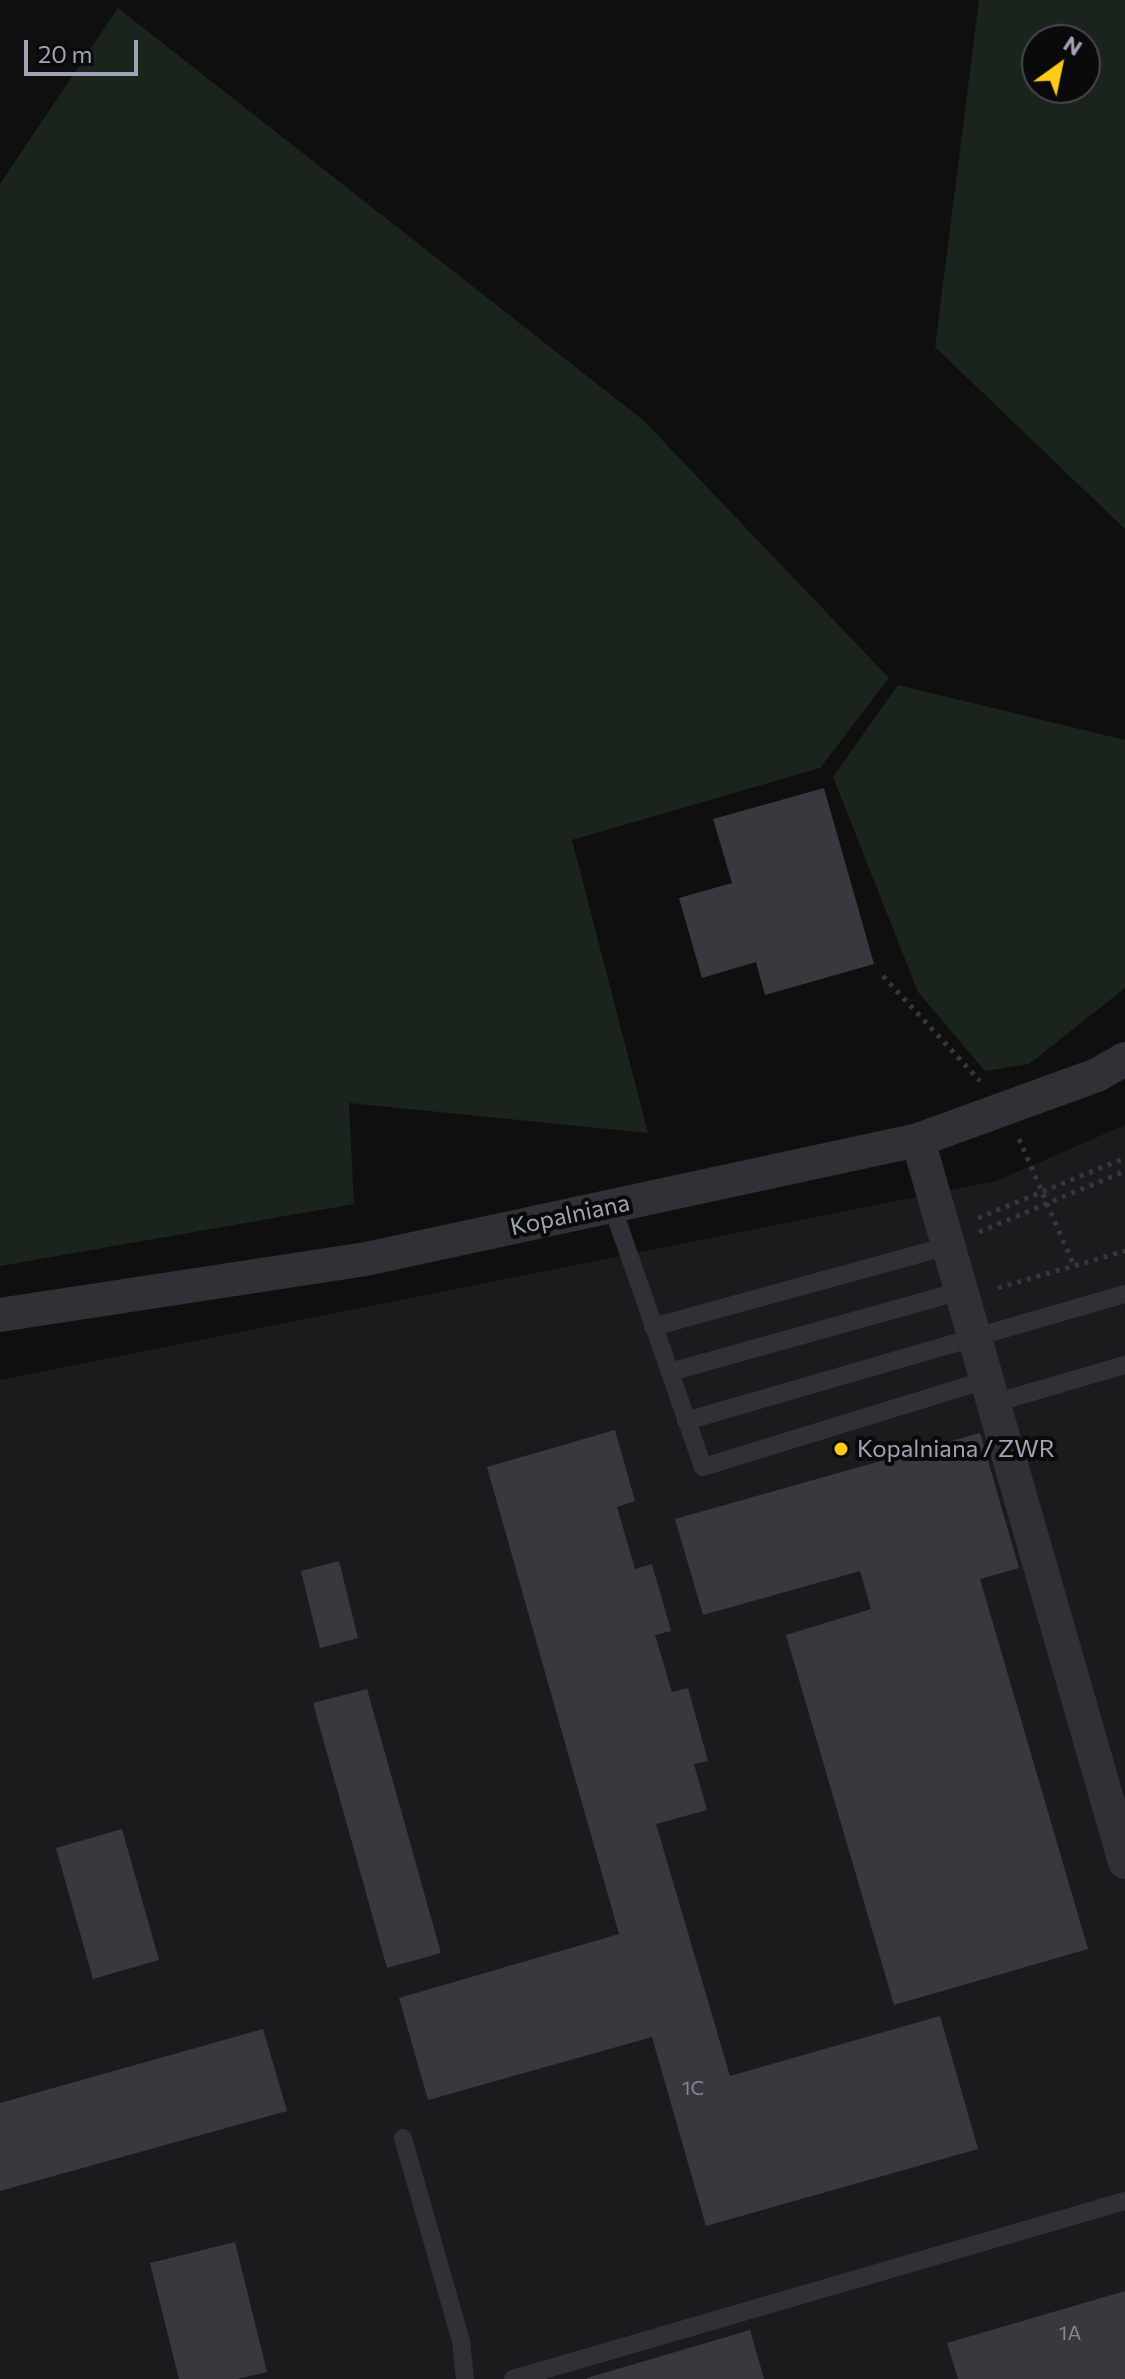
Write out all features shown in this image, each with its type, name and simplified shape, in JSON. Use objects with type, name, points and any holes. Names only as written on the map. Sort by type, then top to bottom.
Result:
[{"type":"street","name":"Kopalniana","points":[[0,1315],[366,1259],[918,1140],[1097,1075],[1125,1059]]},
{"type":"street","points":[[918,1140],[946,1239],[972,1292],[975,1337],[1125,1862]]},
{"type":"lane","points":[[612,1206],[703,1467],[990,1391],[1125,1365]]},
{"type":"lane","points":[[653,1327],[946,1239]]},
{"type":"lane","points":[[670,1372],[972,1292]]},
{"type":"lane","points":[[686,1421],[1125,1294]]},
{"type":"lane","points":[[403,2138],[461,2341],[465,2379]]},
{"type":"lane","points":[[513,2379],[1125,2201]]},
{"type":"path","points":[[946,1239],[1125,1158]]},
{"type":"path","points":[[946,1239],[1125,1171]]},
{"type":"path","points":[[972,1292],[1125,1251]]},
{"type":"shaded area","points":[[979,0],[1125,0],[1125,529],[935,347]]},
{"type":"shaded area","points":[[118,8],[643,420],[889,678],[820,768],[572,840],[648,1133],[349,1103],[354,1204],[0,1266],[0,184]]},
{"type":"shaded area","points":[[898,685],[1125,740],[1125,988],[1029,1064],[985,1071],[918,992],[833,777]]},
{"type":"shaded area","points":[[1125,1125],[1125,2379],[0,2379],[0,1380],[996,1181]]},
{"type":"building","points":[[824,788],[874,964],[765,995],[756,962],[702,978],[679,898],[732,883],[713,819]]},
{"type":"building","points":[[615,1430],[635,1501],[617,1507],[635,1569],[652,1564],[671,1631],[655,1635],[672,1692],[688,1688],[708,1761],[694,1764],[707,1810],[656,1824],[730,2076],[940,2016],[978,2149],[706,2226],[652,2037],[428,2100],[399,1998],[619,1934],[487,1467]]},
{"type":"building","points":[[980,1433],[1019,1568],[980,1579],[1088,1949],[894,2005],[786,1635],[871,1609],[860,1571],[703,1615],[675,1519]]},
{"type":"building","points":[[339,1561],[358,1638],[320,1648],[301,1571]]},
{"type":"building","points":[[367,1689],[441,1953],[387,1968],[313,1703]]},
{"type":"building","points":[[122,1829],[159,1960],[93,1979],[56,1848]]},
{"type":"building","points":[[263,2029],[287,2111],[0,2191],[0,2103]]},
{"type":"building","points":[[235,2242],[267,2372],[237,2379],[179,2379],[150,2263]]},
{"type":"building","points":[[1125,2291],[1125,2379],[958,2379],[947,2343]]},
{"type":"building","points":[[750,2330],[764,2379],[587,2379],[587,2378]]},
{"type":"place","name":"Kopalniana / ZWR","points":[[841,1449]]}]
